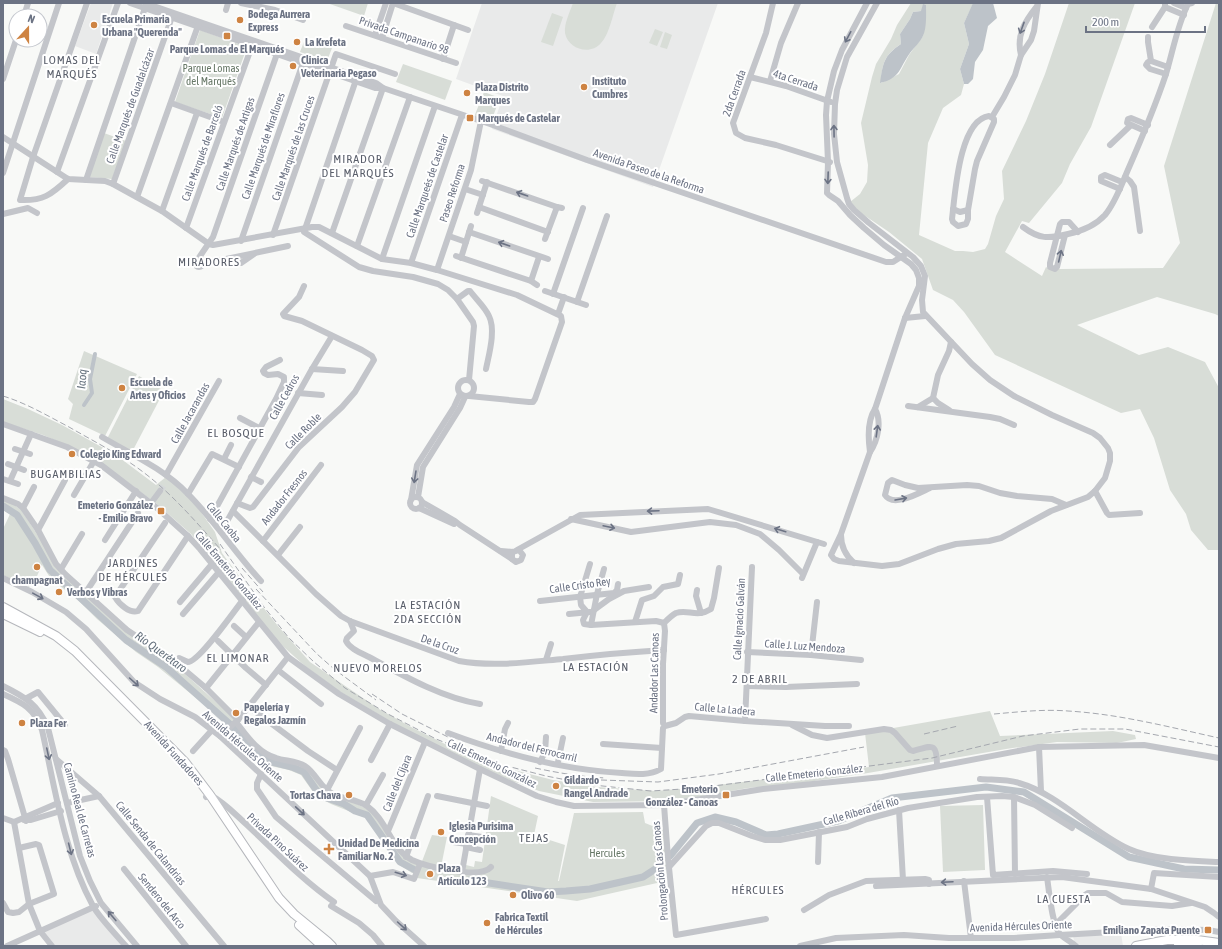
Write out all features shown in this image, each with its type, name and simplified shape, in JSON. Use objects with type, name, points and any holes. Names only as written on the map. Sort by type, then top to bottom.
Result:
[{"type":"main road","name":"Avenida Fundadores","points":[[3,607],[56,636],[75,651],[185,762],[278,901],[322,946]]},
{"type":"main road","name":"Avenida Fundadores","points":[[3,614],[49,638],[76,659],[177,761],[208,796],[279,898],[294,914],[328,941],[332,946]]},
{"type":"main road","points":[[1136,946],[1167,940],[1197,940],[1219,943]]},
{"type":"main road","points":[[1161,946],[1198,946]]},
{"type":"street","points":[[3,173],[59,3]]},
{"type":"street","points":[[68,179],[48,196],[34,201],[20,200],[33,157],[87,3]]},
{"type":"street","points":[[58,172],[118,3]]},
{"type":"street","name":"Avenida Paseo de la Reforma","points":[[130,3],[146,5],[356,79],[376,83],[383,88],[490,124],[587,160],[886,262],[893,262],[907,253]]},
{"type":"street","points":[[226,10],[228,3]]},
{"type":"street","points":[[241,3],[275,10],[303,20]]},
{"type":"street","points":[[375,35],[386,3]]},
{"type":"street","points":[[382,38],[393,3],[468,30]]},
{"type":"street","name":"2da Cerrada","points":[[773,3],[766,33],[734,123],[736,133],[745,138],[787,147],[828,162],[837,162]]},
{"type":"street","points":[[770,81],[781,43],[798,3]]},
{"type":"street","points":[[867,3],[842,50],[834,71],[827,101],[826,129],[828,193],[838,201],[864,228],[916,270],[920,282],[871,417],[868,442],[870,452],[831,556],[834,560],[839,561],[882,566],[899,564],[938,549],[956,544],[989,541],[1001,538],[1013,530],[1066,505],[1088,497],[1095,491],[1105,478],[1109,467],[1110,453],[1105,442],[1093,433],[1014,396],[990,380],[972,364],[925,316],[923,312],[922,300],[925,281],[924,272],[921,266],[854,210],[847,198],[837,162],[834,134],[837,90],[847,57],[875,3]]},
{"type":"street","points":[[1023,227],[1038,236],[1046,238],[1056,237],[1078,232],[1096,223],[1105,215],[1120,189],[1145,132],[1166,74],[1188,5],[1174,3]]},
{"type":"street","points":[[992,117],[987,116],[972,128],[964,144],[953,209],[953,222],[958,226],[966,224],[968,219],[968,210],[976,165],[994,122],[992,117],[1015,75],[1020,55],[1019,40],[1024,24],[1037,4]]},
{"type":"street","points":[[1020,55],[1031,40],[1034,31],[1037,4]]},
{"type":"street","points":[[86,180],[146,5]]},
{"type":"street","points":[[1152,27],[1165,5],[1184,15]]},
{"type":"street","name":"Calle Marqués de Guadalcázar","points":[[113,184],[173,15]]},
{"type":"street","points":[[137,197],[199,24]]},
{"type":"street","points":[[442,59],[454,25]]},
{"type":"street","name":"Privada Campanario 98","points":[[346,26],[456,63]]},
{"type":"street","points":[[1148,37],[1150,61],[1147,63],[1148,67],[1166,74]]},
{"type":"street","name":"Calle Marqués de Barceló","points":[[186,228],[253,43]]},
{"type":"street","points":[[3,79],[13,48]]},
{"type":"street","name":"Calle Marqués de Artigas","points":[[278,51],[213,237],[200,262],[288,246]]},
{"type":"street","name":"Calle Marqués de las Cruces","points":[[273,235],[336,54],[394,74]]},
{"type":"street","name":"Calle Marqués de Miraflores","points":[[241,241],[303,60]]},
{"type":"street","points":[[1150,61],[1168,67]]},
{"type":"street","name":"4ta Cerrada","points":[[750,78],[770,81],[835,104]]},
{"type":"street","points":[[356,79],[304,232],[359,266],[373,271],[413,277],[438,284],[448,290],[457,299],[473,322],[474,326],[469,380],[472,383],[474,390],[486,397]]},
{"type":"street","points":[[332,233],[383,88]]},
{"type":"street","points":[[357,246],[410,97]]},
{"type":"street","points":[[171,103],[224,122]]},
{"type":"street","points":[[382,258],[436,106]]},
{"type":"street","points":[[162,211],[197,113]]},
{"type":"street","name":"Calle Marqueés de Castelar","points":[[411,263],[462,115]]},
{"type":"street","points":[[1145,132],[1130,126],[1127,123],[1128,119],[1130,118],[1148,125]]},
{"type":"street","name":"Paseo Reforma","points":[[437,270],[465,189],[481,121]]},
{"type":"street","points":[[1110,145],[1130,126]]},
{"type":"street","points":[[3,137],[68,179],[105,181],[113,184],[162,211],[209,244],[216,245],[241,241],[319,226],[382,258],[411,263],[437,270],[517,295],[541,308],[558,314],[562,318],[562,322],[533,402],[465,396],[458,390],[458,386],[460,382],[469,380]]},
{"type":"street","points":[[1120,189],[1101,181],[1101,177],[1105,175],[1130,181],[1134,187],[1140,231]]},
{"type":"street","points":[[546,238],[559,207],[485,181],[483,195],[478,210],[548,232]]},
{"type":"street","points":[[465,189],[483,195]]},
{"type":"street","points":[[838,201],[847,198]]},
{"type":"street","points":[[3,214],[28,208],[36,213]]},
{"type":"street","points":[[553,294],[583,208]]},
{"type":"street","points":[[953,209],[960,212],[968,210]]},
{"type":"street","points":[[577,302],[607,216]]},
{"type":"street","points":[[1065,235],[1057,267],[1055,269],[1050,266],[1050,263],[1059,226],[1062,222],[1068,222],[1078,232]]},
{"type":"street","points":[[864,228],[869,223]]},
{"type":"street","points":[[537,285],[531,281],[459,257],[470,229],[548,259]]},
{"type":"street","points":[[449,236],[466,242]]},
{"type":"street","points":[[531,281],[539,256]]},
{"type":"street","points":[[304,286],[301,295],[283,315],[332,336]]},
{"type":"street","points":[[457,299],[470,291],[488,315],[491,322],[492,329],[486,369]]},
{"type":"street","points":[[545,291],[586,305]]},
{"type":"street","points":[[558,314],[564,297]]},
{"type":"street","points":[[906,318],[925,316]]},
{"type":"street","name":"Calle Roble","points":[[238,503],[247,508],[253,507],[299,447],[333,416],[355,392],[374,360],[372,356],[332,336]]},
{"type":"street","name":"Calle Cedros","points":[[221,532],[298,393],[332,336]]},
{"type":"street","points":[[918,407],[933,398],[938,375],[946,358],[951,342]]},
{"type":"street","points":[[946,358],[960,352]]},
{"type":"street","points":[[210,519],[273,407],[284,382],[284,377],[281,375],[268,376],[264,373],[264,371],[266,367],[280,360]]},
{"type":"street","points":[[312,369],[343,371]]},
{"type":"street","name":"Calle Jacarandas","points":[[165,484],[219,381]]},
{"type":"street","points":[[460,525],[451,523],[419,508],[416,509],[411,506],[411,500],[418,465],[454,407],[465,396],[474,390]]},
{"type":"street","points":[[298,393],[322,395]]},
{"type":"street","points":[[419,508],[421,507],[420,500],[423,467],[460,408],[465,396]]},
{"type":"street","points":[[933,398],[951,412]]},
{"type":"street","points":[[908,406],[1000,419],[1014,425]]},
{"type":"street","points":[[240,418],[261,429]]},
{"type":"street","name":"Calle Emeterio González","points":[[3,424],[68,447],[94,461],[151,503],[188,536],[243,600],[288,657],[339,694],[390,724],[425,742],[537,796],[556,802],[574,806],[664,805],[763,789],[882,777],[1039,747],[1144,745],[1203,754],[1219,758]]},
{"type":"street","points":[[10,481],[31,434]]},
{"type":"street","name":"Calle Caoba","points":[[102,437],[168,476],[188,494],[261,581]]},
{"type":"street","points":[[224,459],[231,445]]},
{"type":"street","points":[[15,449],[30,454]]},
{"type":"street","points":[[188,494],[211,456],[214,455],[239,467]]},
{"type":"street","points":[[74,495],[94,461]]},
{"type":"street","points":[[8,464],[24,470]]},
{"type":"street","name":"Andador Fresnos","points":[[263,541],[321,465]]},
{"type":"street","points":[[252,477],[261,482]]},
{"type":"street","points":[[3,479],[18,484]]},
{"type":"street","points":[[38,530],[64,480]]},
{"type":"street","points":[[930,488],[916,495],[902,499],[890,500],[885,495],[888,483],[892,480],[912,487],[930,488],[967,485],[979,486],[1000,493],[1052,499],[1066,505]]},
{"type":"street","points":[[23,508],[34,487]]},
{"type":"street","points":[[105,540],[136,491]]},
{"type":"street","points":[[151,503],[160,491]]},
{"type":"street","points":[[1095,491],[1109,515],[1140,513]]},
{"type":"street","points":[[3,498],[18,504],[23,508],[61,569],[128,630],[174,661],[206,688],[256,747],[272,757],[306,767],[326,790],[333,795],[366,805],[378,816],[399,850],[420,864],[462,872],[486,871],[491,867]]},
{"type":"street","points":[[411,500],[413,498],[420,500],[455,521],[516,562],[522,559],[530,543]]},
{"type":"street","points":[[512,559],[512,554],[515,551],[571,519],[580,514],[593,513],[708,510],[748,520],[824,544]]},
{"type":"street","name":"De la Cruz","points":[[233,511],[316,594],[341,616],[350,621],[459,661],[474,664],[546,660],[614,653],[664,650]]},
{"type":"street","points":[[86,592],[138,513]]},
{"type":"street","points":[[592,523],[591,519],[593,513]]},
{"type":"street","points":[[736,525],[739,518]]},
{"type":"street","points":[[571,519],[631,532],[710,522],[726,523],[745,527],[760,534],[779,550],[802,576],[818,542]]},
{"type":"street","points":[[745,527],[748,520]]},
{"type":"street","points":[[165,524],[115,597],[116,600],[131,612],[135,613],[138,611],[188,536]]},
{"type":"street","points":[[278,555],[300,527]]},
{"type":"street","points":[[61,569],[82,534]]},
{"type":"street","points":[[840,534],[842,546],[846,554],[854,563]]},
{"type":"street","points":[[500,551],[521,551],[523,555]]},
{"type":"street","points":[[180,602],[212,564]]},
{"type":"street","points":[[590,564],[580,597],[581,605],[591,611]]},
{"type":"street","name":"Calle Ignacio Galván","points":[[745,721],[752,567]]},
{"type":"street","points":[[604,569],[587,624],[656,621],[664,623],[677,613],[696,614],[707,612],[711,609],[719,568]]},
{"type":"street","points":[[183,614],[219,572]]},
{"type":"street","points":[[635,622],[642,600],[654,596],[664,587],[678,584],[680,575]]},
{"type":"street","name":"Avenida Hércules Oriente","points":[[3,578],[32,592],[66,612],[86,629],[134,682],[160,699],[195,717],[220,736],[370,876],[381,905],[396,921],[424,946]]},
{"type":"street","name":"Calle Cristo Rey","points":[[540,601],[614,592],[617,590],[618,584]]},
{"type":"street","points":[[569,614],[591,611],[608,599],[624,591],[649,587]]},
{"type":"street","points":[[697,590],[696,596],[701,613]]},
{"type":"street","points":[[179,658],[188,662],[194,660],[222,628],[243,600]]},
{"type":"street","points":[[811,655],[816,602]]},
{"type":"street","points":[[350,621],[354,631],[346,641],[352,647],[408,678],[439,691],[478,703]]},
{"type":"street","points":[[206,688],[259,622]]},
{"type":"street","name":"Andador Las Canoas","points":[[661,769],[664,623]]},
{"type":"street","points":[[234,626],[246,637]]},
{"type":"street","points":[[218,641],[266,685]]},
{"type":"street","points":[[546,660],[551,644]]},
{"type":"street","name":"Calle J. Luz Mendoza","points":[[747,652],[811,655],[861,660]]},
{"type":"street","points":[[220,736],[229,730],[236,722],[288,657]]},
{"type":"street","points":[[278,670],[321,704]]},
{"type":"street","points":[[746,686],[817,686],[857,684]]},
{"type":"street","name":"Camino Real de Carretas","points":[[3,686],[27,698],[37,708],[44,719],[56,759],[80,856],[90,881],[101,903],[137,946]]},
{"type":"street","points":[[27,698],[38,692],[66,725]]},
{"type":"street","name":"Camino Real de Carretas","points":[[3,694],[33,711],[39,721],[73,860],[94,907],[126,946]]},
{"type":"street","points":[[248,706],[308,752],[338,770]]},
{"type":"street","name":"Calle La Ladera","points":[[663,725],[665,726],[676,723],[687,716],[825,726],[849,726]]},
{"type":"street","name":"Calle La Ladera","points":[[788,723],[812,735],[827,738],[884,729],[891,730],[910,750],[930,746],[933,747],[936,750],[937,766]]},
{"type":"street","points":[[371,760],[390,724]]},
{"type":"street","points":[[501,751],[505,729],[508,724]]},
{"type":"street","points":[[326,790],[360,728]]},
{"type":"street","points":[[193,751],[212,730]]},
{"type":"street","name":"Andador del Ferrocarril","points":[[448,733],[501,751],[575,769],[609,773],[636,774],[651,773],[661,769]]},
{"type":"street","points":[[546,736],[543,762],[550,761],[590,767]]},
{"type":"street","points":[[558,762],[563,738]]},
{"type":"street","name":"Calle del Cíjara","points":[[388,831],[425,742]]},
{"type":"street","points":[[603,744],[662,748]]},
{"type":"street","points":[[1039,747],[1041,791]]},
{"type":"street","points":[[3,750],[5,751],[8,759],[21,820],[19,848],[29,904],[40,931],[52,946]]},
{"type":"street","name":"Calle Senda de Calandrias","points":[[56,759],[99,796],[224,946]]},
{"type":"street","points":[[462,872],[480,769]]},
{"type":"street","points":[[261,774],[257,783],[257,789],[276,817],[376,901]]},
{"type":"street","points":[[366,805],[383,775]]},
{"type":"street","points":[[980,779],[1019,783],[1041,791],[1092,827],[1130,849],[1147,854],[1189,861],[1219,862]]},
{"type":"street","points":[[67,804],[99,796]]},
{"type":"street","name":"Privada Pino Suárez","points":[[208,796],[218,799],[297,874],[332,904],[359,923],[373,935],[382,946]]},
{"type":"street","points":[[406,856],[428,796]]},
{"type":"street","points":[[437,796],[474,802],[487,806]]},
{"type":"street","points":[[987,797],[993,875],[1053,871],[1085,877],[1151,890],[1210,909],[1219,918]]},
{"type":"street","points":[[1014,797],[1015,874]]},
{"type":"street","name":"Calle Ribera del Río","points":[[669,867],[706,826],[712,823],[719,823],[765,840],[780,840],[847,827],[899,810],[966,798],[1014,797],[1035,805],[1072,828]]},
{"type":"street","points":[[21,820],[58,803]]},
{"type":"street","name":"Prolongación Las Canoas","points":[[664,805],[676,935],[766,920]]},
{"type":"street","points":[[899,810],[903,880]]},
{"type":"street","points":[[3,818],[21,820],[61,811]]},
{"type":"street","points":[[818,862],[819,832]]},
{"type":"street","points":[[468,835],[482,837]]},
{"type":"street","points":[[453,842],[480,850]]},
{"type":"street","points":[[3,903],[8,912],[13,913],[19,912],[29,904],[53,896],[54,892],[39,845],[36,844],[19,848]]},
{"type":"street","points":[[370,876],[393,872],[414,879],[420,864]]},
{"type":"street","name":"Sendero del Arco","points":[[124,869],[186,946]]},
{"type":"street","points":[[1151,890],[1154,873],[1219,877]]},
{"type":"street","points":[[876,886],[1047,877],[1085,877]]},
{"type":"street","points":[[1047,877],[1055,925],[1060,935],[1076,946]]},
{"type":"street","points":[[804,910],[829,895],[866,882],[925,878],[929,880],[929,884]]},
{"type":"street","points":[[964,881],[971,938]]},
{"type":"street","points":[[1055,925],[1088,893],[1106,893],[1122,902],[1172,906],[1192,903]]},
{"type":"street","points":[[7,946],[101,903]]},
{"type":"street","name":"Avenida Hércules Oriente","points":[[800,946],[836,938],[904,935],[1014,938],[1165,929],[1208,930],[1219,932]]},
{"type":"shaded area","name":"Escuela Primaria Urbana \"Querenda\"","points":[[91,3],[113,3],[96,54],[75,46]]},
{"type":"shaded area","name":"Instituto Cumbres","points":[[482,3],[718,3],[653,187],[492,129],[503,96],[456,79]]},
{"type":"shaded area","points":[[973,3],[993,3],[997,18],[988,26],[983,50],[975,62],[973,79],[968,84],[964,84],[960,69],[969,44],[964,23]]},
{"type":"shaded area","points":[[923,4],[926,5],[926,16],[923,36],[906,58],[899,72],[887,81],[880,83],[887,57],[901,44],[900,34],[913,12],[921,11]]},
{"type":"shaded area","points":[[94,907],[126,946],[52,946],[40,931]]},
{"type":"shaded area","points":[[1121,933],[1123,946],[1081,946],[1074,941],[1073,936]]},
{"type":"green space","points":[[327,3],[368,3],[364,16]]},
{"type":"green space","points":[[573,3],[617,3],[606,35],[601,43],[596,47],[586,50],[580,49],[575,47],[567,39],[565,25]]},
{"type":"green space","points":[[911,3],[973,3],[964,23],[969,44],[960,69],[964,84],[961,95],[943,108],[928,143],[919,235],[955,251],[973,252],[985,249],[988,244],[996,216],[1004,199],[1002,171],[1026,121],[1045,74],[1069,3],[1135,3],[1091,127],[1070,164],[1062,183],[1029,223],[1022,221],[1005,252],[1042,276],[1046,267],[1049,269],[1163,268],[1180,243],[1164,166],[1216,3],[1219,3],[1219,316],[1157,297],[1077,325],[1139,355],[1168,347],[1205,362],[1219,388],[1219,550],[1208,550],[1191,530],[1186,514],[1170,490],[1154,438],[1140,409],[1121,413],[995,355],[964,312],[953,300],[933,290],[922,259],[889,232],[855,209],[850,202],[860,194],[867,182],[868,165],[861,123],[876,64],[891,39],[897,25]],"holes":[[[921,11],[924,28],[923,36],[909,55],[899,74],[881,83],[882,70],[885,60],[887,56],[901,44],[900,34],[913,12]]]},
{"type":"green space","points":[[552,13],[563,17],[553,46],[541,42]]},
{"type":"green space","points":[[655,29],[663,32],[657,46],[649,43]]},
{"type":"green space","name":"Parque Lomas del Marqués","points":[[200,30],[247,47],[222,118],[175,102]]},
{"type":"green space","points":[[665,32],[672,35],[667,49],[660,47]]},
{"type":"green space","points":[[305,39],[332,48],[327,61],[300,52]]},
{"type":"green space","points":[[403,64],[452,81],[445,100],[396,82]]},
{"type":"green space","points":[[484,92],[500,98],[490,124],[474,117]]},
{"type":"green space","points":[[104,133],[126,141],[112,179],[89,177]]},
{"type":"green space","points":[[84,351],[137,374],[105,436],[69,419],[73,404],[68,399]]},
{"type":"green space","points":[[139,376],[164,391],[132,452],[107,439]]},
{"type":"green space","points":[[3,399],[62,425],[116,455],[156,485],[166,477],[191,498],[215,532],[222,553],[278,626],[310,662],[379,709],[413,728],[469,756],[514,770],[553,780],[597,787],[655,791],[869,767],[865,733],[990,711],[1000,736],[1113,731],[1135,735],[1136,739],[1117,743],[1057,742],[1006,749],[868,773],[801,783],[748,788],[675,801],[593,802],[539,791],[513,782],[417,737],[339,691],[305,666],[277,641],[191,534],[157,504],[92,456],[43,435],[3,422]]},
{"type":"green space","name":"Hercules","points":[[3,500],[10,501],[22,511],[63,574],[184,673],[235,719],[260,752],[307,769],[322,789],[368,809],[378,818],[403,855],[421,864],[432,835],[447,837],[441,867],[464,870],[466,865],[474,867],[475,861],[482,862],[491,796],[538,816],[534,835],[565,845],[558,881],[574,813],[643,812],[645,823],[665,831],[668,867],[657,883],[577,901],[417,878],[418,874],[412,873],[398,864],[366,818],[331,804],[316,796],[301,775],[289,770],[262,764],[217,715],[158,667],[136,652],[97,619],[78,600],[51,579],[42,565],[37,576],[34,578],[29,587],[3,575],[3,529],[10,514],[3,510]]},
{"type":"green space","points":[[983,805],[985,870],[943,872],[940,806]]},
{"type":"waterway","name":"Iaoq","points":[[84,405],[92,393],[90,379],[95,354]]},
{"type":"waterway","name":"Río Querétaro","points":[[3,506],[17,515],[50,570],[126,640],[166,667],[231,725],[264,760],[292,767],[304,772],[319,794],[367,815],[400,862],[415,870]]},
{"type":"waterway","points":[[670,856],[697,823],[715,817],[736,822],[766,835],[778,834],[838,821],[892,798],[986,787],[1024,792],[1129,857],[1184,869],[1219,870]]},
{"type":"waterway","points":[[469,880],[548,892],[566,891],[590,889],[643,877],[660,866]]},
{"type":"tunnel","points":[[160,491],[165,484]]},
{"type":"railway","points":[[3,396],[28,406],[69,427],[138,468],[177,502],[221,550]]},
{"type":"railway","points":[[220,544],[264,607],[289,638],[314,662],[345,688],[388,714],[436,739],[499,764],[546,776],[593,785],[651,791],[698,788],[932,758],[1023,736],[1080,729],[1125,729],[1219,747]]},
{"type":"railway","points":[[242,568],[263,592]]},
{"type":"railway","points":[[256,589],[317,654],[334,669],[376,700]]},
{"type":"railway","points":[[372,694],[402,714],[454,740]]},
{"type":"railway","points":[[994,714],[1049,710],[1106,715],[1219,738]]},
{"type":"railway","points":[[924,734],[958,726]]},
{"type":"railway","points":[[601,780],[658,782],[719,774],[864,747]]},
{"type":"railway","points":[[535,768],[588,777],[606,778]]},
{"type":"place","name":"Bodega Aurrera Express","points":[[240,20]]},
{"type":"place","name":"Escuela Primaria Urbana \"Querenda\"","points":[[94,25]]},
{"type":"place","name":"Parque Lomas de El Marqués","points":[[227,36]]},
{"type":"place","name":"La Krefeta","points":[[297,42]]},
{"type":"place","name":"Clinica Veterinaria Pegaso","points":[[293,66]]},
{"type":"place","name":"Instituto Cumbres","points":[[584,87]]},
{"type":"place","name":"Plaza Distrito Marques","points":[[467,93]]},
{"type":"place","name":"Marqués de Castelar","points":[[470,118]]},
{"type":"place","name":"Escuela de Artes y Oficios","points":[[122,388]]},
{"type":"place","name":"Colegio King Edward","points":[[72,454]]},
{"type":"place","name":"Emeterio González - Emilio Bravo","points":[[161,511]]},
{"type":"place","name":"champagnat","points":[[37,567]]},
{"type":"place","name":"Verbos y Vibras","points":[[59,592]]},
{"type":"place","name":"Papelería y Regalos Jazmín","points":[[236,713]]},
{"type":"place","name":"Plaza Fer","points":[[22,723]]},
{"type":"place","name":"Gildardo Rangel Andrade","points":[[556,786]]},
{"type":"place","name":"Tortas Chava","points":[[349,795]]},
{"type":"place","name":"Emeterio González - Canoas","points":[[726,795]]},
{"type":"place","name":"Iglesia Purisima Concepción","points":[[441,832]]},
{"type":"place","name":"Unidad De Medicina Familiar No. 2","points":[[329,849]]},
{"type":"place","name":"Plaza Artículo 123","points":[[430,874]]},
{"type":"place","name":"Olivo 60","points":[[513,895]]},
{"type":"place","name":"Fabrica Textil de Hércules","points":[[487,923]]},
{"type":"place","name":"Emiliano Zapata Puente","points":[[1208,930]]},
{"type":"district","name":"LOMAS DEL MARQUÉS","points":[[72,67]]},
{"type":"district","name":"MIRADOR DEL MARQUÉS","points":[[358,166]]},
{"type":"district","name":"MIRADORES","points":[[209,262]]},
{"type":"district","name":"EL BOSQUE","points":[[236,433]]},
{"type":"district","name":"BUGAMBILIAS","points":[[66,474]]},
{"type":"district","name":"JARDINES DE HÉRCULES","points":[[133,570]]},
{"type":"district","name":"LA ESTACIÓN 2DA SECCIÓN","points":[[428,612]]},
{"type":"district","name":"EL LIMONAR","points":[[238,658]]},
{"type":"district","name":"LA ESTACIÓN","points":[[596,667]]},
{"type":"district","name":"NUEVO MORELOS","points":[[378,668]]},
{"type":"district","name":"2 DE ABRIL","points":[[760,679]]},
{"type":"district","name":"TEJAS","points":[[534,838]]},
{"type":"district","name":"HÉRCULES","points":[[758,890]]},
{"type":"district","name":"LA CUESTA","points":[[1064,899]]}]
